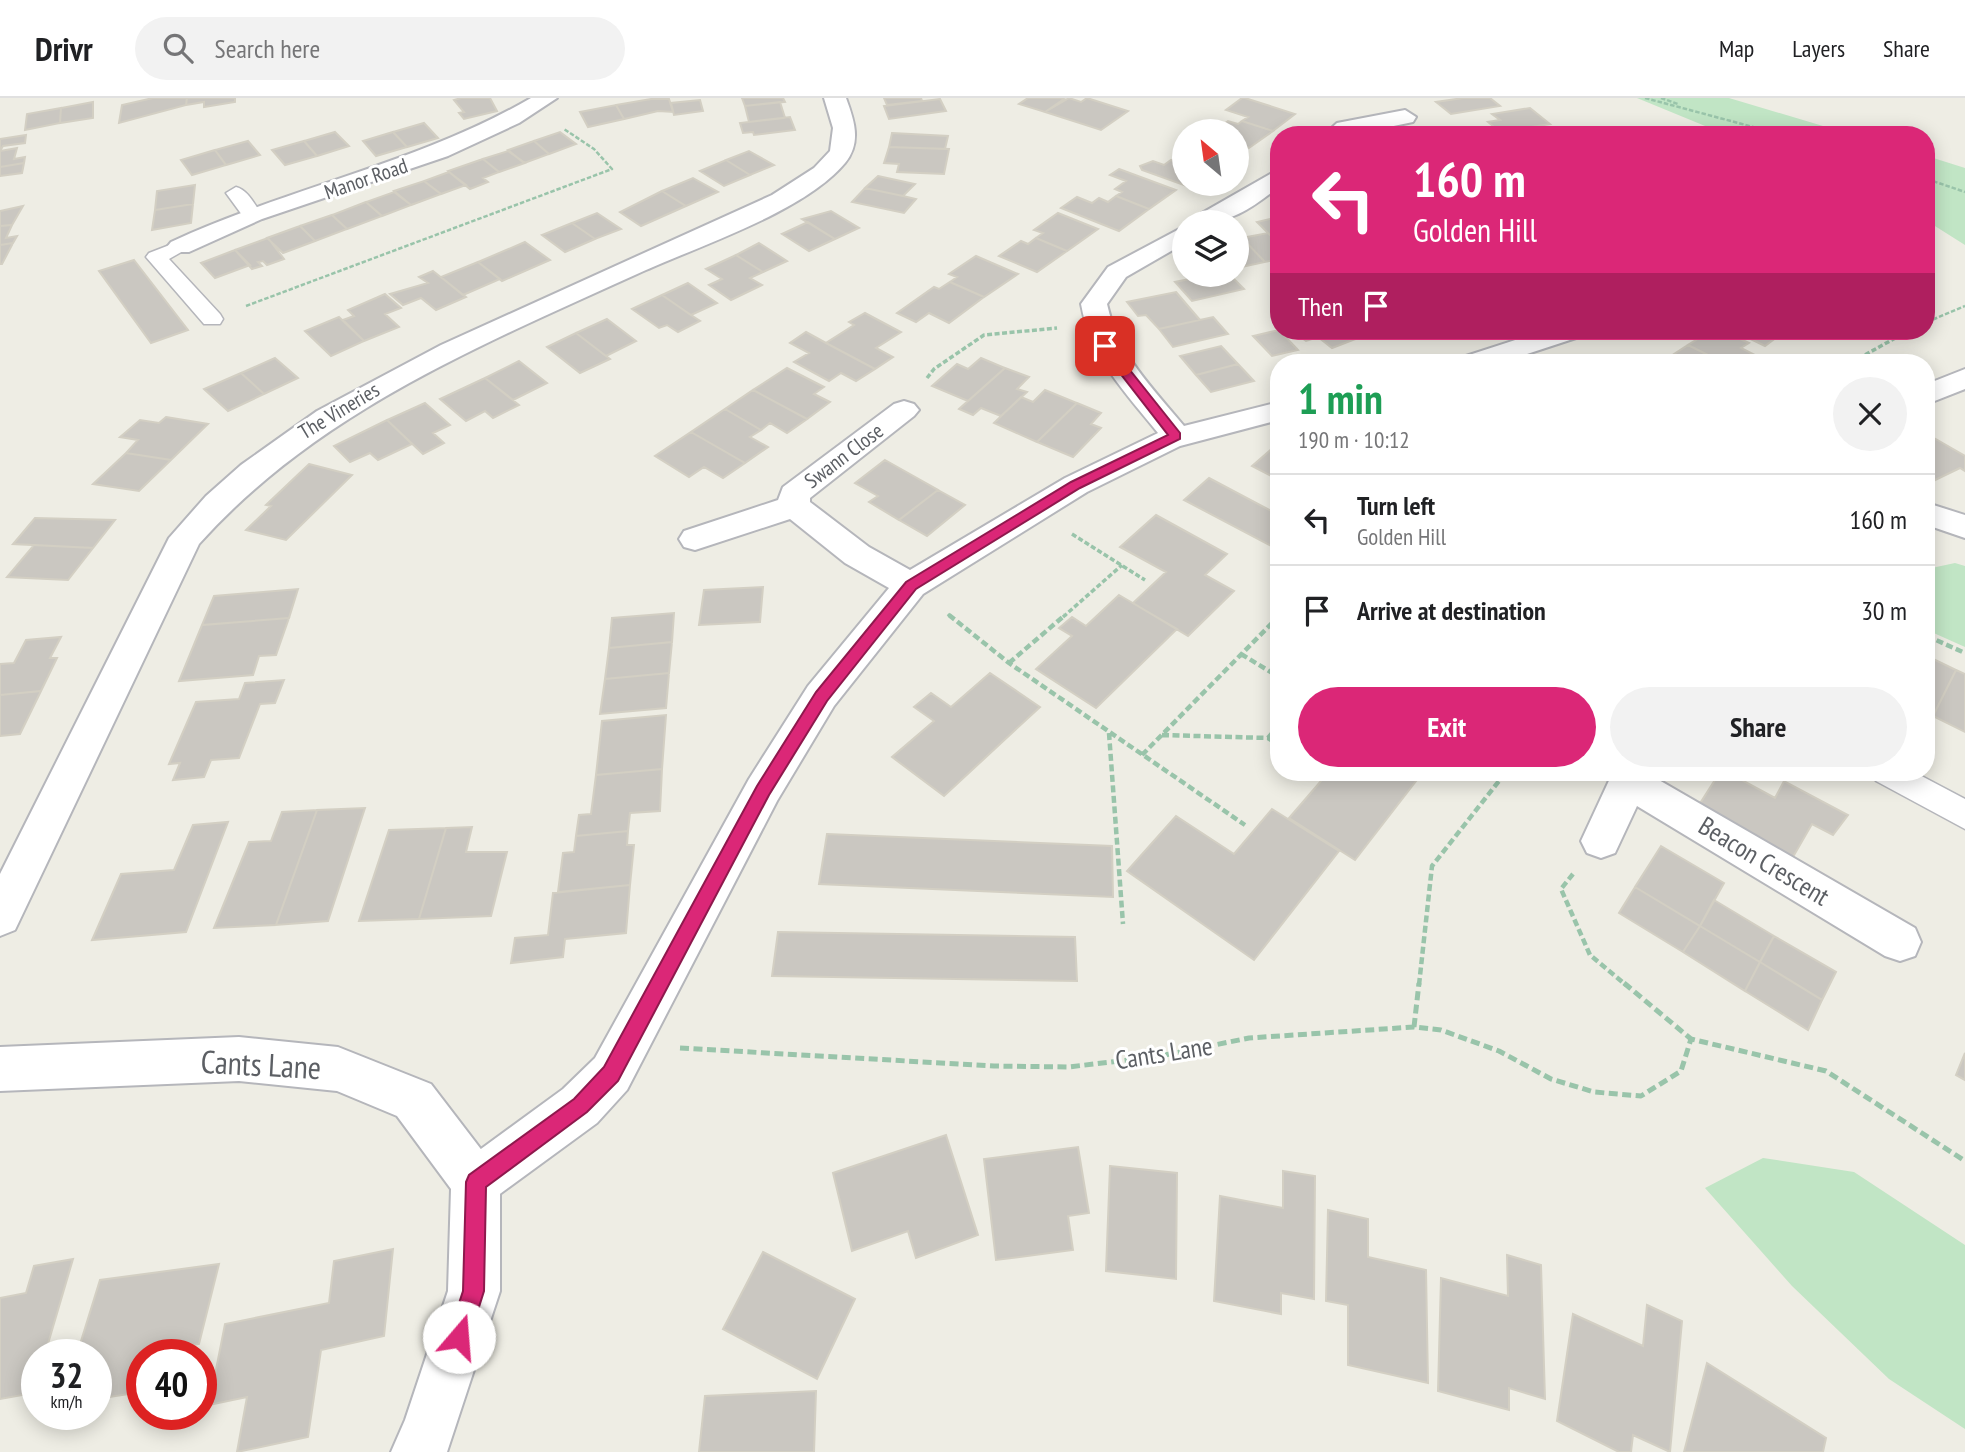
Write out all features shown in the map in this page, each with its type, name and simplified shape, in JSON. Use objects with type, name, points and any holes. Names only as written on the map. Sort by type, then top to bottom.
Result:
[{"type":"street","name":"The Vineries","points":[[0,917],[185,538],[215,503],[301,433],[347,404],[419,365],[724,226],[808,181],[826,168],[843,148],[846,138],[844,124],[835,98]]},
{"type":"street","points":[[1389,98],[1416,126]]},
{"type":"street","name":"Manor Road","points":[[180,247],[252,215],[433,156],[497,128],[539,103]]},
{"type":"street","points":[[1356,126],[1405,117]]},
{"type":"street","points":[[1226,210],[1270,183]]},
{"type":"street","points":[[1172,240],[1117,272],[1094,304],[1096,327],[1105,346],[1176,436]]},
{"type":"street","points":[[1500,354],[1542,340]]},
{"type":"street","points":[[1935,391],[1965,378]]},
{"type":"street","name":"Swann Close","points":[[794,506],[794,494],[904,410]]},
{"type":"street","points":[[419,1452],[430,1428],[474,1291],[476,1182],[580,1106],[611,1074],[770,779],[821,696],[911,585],[1076,485],[1176,436],[1270,413]]},
{"type":"street","name":"Swann Close","points":[[695,539],[794,506]]},
{"type":"street","name":"Swann Close","points":[[794,506],[857,555],[911,585]]},
{"type":"street","points":[[1935,517],[1965,527]]},
{"type":"street","name":"Beacon Crescent","points":[[1601,841],[1629,781]]},
{"type":"street","name":"Beacon Crescent","points":[[1639,781],[1900,942]]},
{"type":"street","name":"Cants Lane","points":[[0,1069],[239,1059],[338,1069],[414,1100],[476,1182]]},
{"type":"lane","points":[[236,193],[252,215]]},
{"type":"lane","points":[[180,247],[156,257],[212,319]]},
{"type":"lane","points":[[1904,781],[1965,815]]},
{"type":"path","points":[[1644,98],[1748,126]]},
{"type":"path","points":[[1661,98],[1705,115]]},
{"type":"path","points":[[212,319],[612,169],[594,149],[539,103]]},
{"type":"path","points":[[1935,182],[1965,192]]},
{"type":"path","points":[[1935,319],[1965,306]]},
{"type":"path","points":[[904,410],[934,369],[985,335],[1020,329],[1096,327]]},
{"type":"path","points":[[1866,354],[1892,340]]},
{"type":"path","points":[[1034,510],[1146,580]]},
{"type":"path","points":[[1009,663],[1122,565]]},
{"type":"path","points":[[911,585],[1009,663],[1245,825]]},
{"type":"path","points":[[1142,755],[1270,625]]},
{"type":"path","points":[[1935,640],[1965,653]]},
{"type":"path","points":[[1241,654],[1270,672]]},
{"type":"path","points":[[1109,732],[1123,924]]},
{"type":"path","points":[[1161,735],[1268,738],[1270,736]]},
{"type":"path","points":[[1414,1027],[1432,866],[1499,781]]},
{"type":"path","points":[[1601,841],[1560,889],[1590,955],[1691,1039],[1826,1071],[1965,1161]]},
{"type":"path","name":"Cants Lane","points":[[627,1044],[994,1066],[1068,1067],[1155,1057],[1249,1038],[1414,1027],[1452,1034],[1499,1051],[1551,1079],[1594,1091],[1641,1096],[1681,1071],[1691,1039]]},
{"type":"green space","points":[[1637,98],[1729,98],[1823,126],[1705,126]]},
{"type":"green space","points":[[1935,159],[1965,168],[1965,245],[1935,226]]},
{"type":"green space","points":[[1955,563],[1965,566],[1965,647],[1935,634],[1935,567]]},
{"type":"green space","points":[[1763,1158],[1854,1172],[1965,1245],[1965,1429],[1889,1379],[1792,1286],[1705,1188]]},
{"type":"building","points":[[153,98],[187,98],[186,105],[119,123],[122,105]]},
{"type":"building","points":[[187,98],[235,98],[235,102],[204,107],[204,102],[186,105]]},
{"type":"building","points":[[490,98],[497,111],[464,119],[459,113],[464,112],[454,100]]},
{"type":"building","points":[[742,98],[783,98],[785,102],[745,106]]},
{"type":"building","points":[[884,98],[921,98],[922,101],[887,105]]},
{"type":"building","points":[[1028,98],[1064,99],[1045,112],[1019,104]]},
{"type":"building","points":[[1069,98],[1081,102],[1087,98],[1128,111],[1101,130],[1045,112]]},
{"type":"building","points":[[1245,98],[1295,114],[1279,126],[1270,126],[1270,130],[1250,124],[1250,119],[1245,119],[1248,117],[1226,110]]},
{"type":"building","points":[[1490,98],[1500,106],[1451,114],[1436,102]]},
{"type":"building","points":[[669,99],[673,112],[658,111],[624,119],[616,105]]},
{"type":"building","points":[[940,99],[946,111],[889,119],[884,106]]},
{"type":"building","points":[[700,100],[703,111],[674,115],[671,103]]},
{"type":"building","points":[[93,102],[93,118],[60,123],[61,108]]},
{"type":"building","points":[[780,102],[785,118],[749,122],[745,106]]},
{"type":"building","points":[[616,105],[624,119],[588,127],[580,112]]},
{"type":"building","points":[[61,108],[60,123],[25,130],[27,114]]},
{"type":"building","points":[[1530,108],[1550,124],[1493,126],[1488,122],[1500,120],[1492,114]]},
{"type":"building","points":[[790,117],[795,130],[754,135],[753,132],[743,133],[740,123]]},
{"type":"building","points":[[424,123],[438,138],[407,147],[393,132]]},
{"type":"building","points":[[1250,124],[1270,130],[1270,133],[1250,147]]},
{"type":"building","points":[[335,132],[349,146],[317,156],[304,141]]},
{"type":"building","points":[[393,132],[407,147],[376,156],[363,141]]},
{"type":"building","points":[[560,132],[576,144],[549,154],[534,141]]},
{"type":"building","points":[[892,133],[948,136],[945,149],[889,147]]},
{"type":"building","points":[[26,135],[25,143],[3,146],[0,151],[0,139]]},
{"type":"building","points":[[248,141],[260,155],[226,165],[215,150]]},
{"type":"building","points":[[304,141],[317,156],[285,165],[272,150]]},
{"type":"building","points":[[534,141],[549,154],[524,163],[508,150]]},
{"type":"building","points":[[889,147],[949,149],[944,174],[897,172],[899,164],[884,163]]},
{"type":"building","points":[[17,148],[14,159],[25,157],[24,163],[0,167],[0,151]]},
{"type":"building","points":[[215,150],[226,165],[192,175],[181,160]]},
{"type":"building","points":[[508,151],[525,163],[499,172],[483,159]]},
{"type":"building","points":[[749,151],[774,165],[750,175],[726,160]]},
{"type":"building","points":[[483,159],[499,172],[483,178],[488,182],[470,189],[448,171]]},
{"type":"building","points":[[726,160],[750,175],[724,186],[700,171]]},
{"type":"building","points":[[1172,160],[1172,181],[1142,170],[1140,166],[1153,161],[1164,165]]},
{"type":"building","points":[[24,163],[22,173],[0,176],[0,167]]},
{"type":"building","points":[[1119,169],[1172,189],[1172,193],[1149,209],[1116,196],[1122,192],[1115,189],[1126,181],[1110,175]]},
{"type":"building","points":[[449,172],[466,185],[441,194],[424,181]]},
{"type":"building","points":[[878,176],[915,184],[903,196],[865,188]]},
{"type":"building","points":[[693,178],[718,192],[686,206],[662,191]]},
{"type":"building","points":[[424,181],[441,194],[411,205],[394,191]]},
{"type":"building","points":[[195,185],[193,204],[155,210],[157,191]]},
{"type":"building","points":[[865,188],[916,199],[904,213],[852,202]]},
{"type":"building","points":[[662,191],[686,206],[641,226],[620,212]]},
{"type":"building","points":[[394,192],[411,205],[382,216],[366,202]]},
{"type":"building","points":[[1116,196],[1149,209],[1119,231],[1061,208],[1077,197],[1092,203],[1099,198],[1108,202]]},
{"type":"building","points":[[366,202],[382,216],[347,229],[332,215]]},
{"type":"building","points":[[193,204],[191,223],[152,230],[155,210]]},
{"type":"building","points":[[23,206],[12,225],[0,226],[0,211]]},
{"type":"building","points":[[831,211],[859,228],[835,239],[802,219]]},
{"type":"building","points":[[597,213],[621,229],[595,239],[572,223]]},
{"type":"building","points":[[1058,213],[1098,229],[1067,251],[1036,238],[1043,233],[1034,230]]},
{"type":"building","points":[[332,215],[347,229],[315,241],[300,226]]},
{"type":"building","points":[[1270,219],[1270,235],[1257,222]]},
{"type":"building","points":[[808,222],[835,239],[809,251],[782,234]]},
{"type":"building","points":[[572,223],[595,239],[565,252],[542,235]]},
{"type":"building","points":[[12,225],[6,238],[17,236],[13,243],[0,245],[0,226]]},
{"type":"building","points":[[300,226],[315,241],[283,253],[267,238]]},
{"type":"building","points":[[1268,233],[1270,235],[1270,261],[1265,262],[1249,245],[1249,237]]},
{"type":"building","points":[[268,238],[284,259],[267,265],[263,261],[258,262],[262,266],[252,269],[235,250]]},
{"type":"building","points":[[1036,238],[1067,251],[1037,272],[999,256],[1021,241],[1028,244]]},
{"type":"building","points":[[525,242],[550,260],[502,281],[478,262]]},
{"type":"building","points":[[13,243],[2,264],[0,264],[0,245]]},
{"type":"building","points":[[759,243],[787,261],[763,272],[736,255]]},
{"type":"building","points":[[1249,245],[1265,262],[1249,265]]},
{"type":"building","points":[[235,250],[250,265],[215,278],[201,263]]},
{"type":"building","points":[[736,255],[763,272],[750,278],[762,285],[731,300],[709,285],[722,279],[706,269]]},
{"type":"building","points":[[976,256],[1018,274],[984,297],[950,282],[957,277],[949,274]]},
{"type":"building","points":[[134,260],[188,330],[151,343],[99,271]]},
{"type":"building","points":[[478,262],[500,279],[463,295],[441,277]]},
{"type":"building","points":[[433,271],[466,297],[436,310],[421,298],[403,305],[390,294],[428,283],[419,277]]},
{"type":"building","points":[[950,282],[984,297],[949,323],[929,313],[916,322],[897,313],[934,287],[939,289]]},
{"type":"building","points":[[688,283],[717,303],[691,315],[662,295]]},
{"type":"building","points":[[1179,287],[1244,289],[1192,301]]},
{"type":"building","points":[[1176,292],[1200,320],[1159,329],[1146,315],[1138,316],[1127,302]]},
{"type":"building","points":[[385,294],[401,308],[385,314],[399,327],[364,341],[343,320],[354,316],[348,310]]},
{"type":"building","points":[[662,295],[700,321],[678,332],[667,325],[659,328],[632,309]]},
{"type":"building","points":[[865,313],[901,332],[876,348],[893,357],[875,369],[826,343],[854,325],[849,322]]},
{"type":"building","points":[[339,317],[364,341],[331,356],[305,331]]},
{"type":"building","points":[[1213,317],[1228,334],[1173,347],[1159,329]]},
{"type":"building","points":[[607,319],[636,341],[606,356],[576,333]]},
{"type":"building","points":[[806,332],[875,369],[856,381],[841,373],[829,381],[794,362],[809,353],[790,343]]},
{"type":"building","points":[[1270,332],[1270,340],[1288,340],[1298,350],[1270,354],[1253,336]]},
{"type":"building","points":[[576,333],[610,359],[580,373],[547,347]]},
{"type":"building","points":[[1322,340],[1353,340],[1332,348]]},
{"type":"building","points":[[1696,340],[1742,340],[1749,343],[1741,348],[1753,354],[1706,354],[1688,345]]},
{"type":"building","points":[[1753,340],[1773,340],[1765,346]]},
{"type":"building","points":[[1688,345],[1706,354],[1674,354]]},
{"type":"building","points":[[1221,346],[1238,364],[1196,375],[1180,356]]},
{"type":"building","points":[[275,358],[298,378],[264,394],[241,373]]},
{"type":"building","points":[[981,358],[1005,368],[968,401],[932,386],[957,364],[968,369]]},
{"type":"building","points":[[519,361],[547,383],[513,400],[485,378]]},
{"type":"building","points":[[1238,364],[1254,381],[1211,392],[1196,375]]},
{"type":"building","points":[[787,368],[824,387],[814,394],[830,402],[807,419],[753,390]]},
{"type":"building","points":[[1005,368],[1029,377],[1017,389],[1027,392],[1001,416],[981,408],[973,415],[959,409]]},
{"type":"building","points":[[241,373],[264,394],[228,411],[204,389]]},
{"type":"building","points":[[485,378],[519,405],[493,418],[485,411],[466,421],[440,399]]},
{"type":"building","points":[[753,390],[807,419],[787,433],[770,423],[761,430],[725,409]]},
{"type":"building","points":[[1045,390],[1077,403],[1037,442],[994,423],[1021,397],[1033,402]]},
{"type":"building","points":[[425,403],[450,425],[433,433],[444,443],[423,454],[387,420]]},
{"type":"building","points":[[1077,403],[1101,413],[1091,424],[1101,428],[1073,457],[1037,442]]},
{"type":"building","points":[[725,409],[761,430],[750,437],[768,447],[745,463],[691,432]]},
{"type":"building","points":[[166,417],[208,424],[171,460],[126,453],[138,440],[120,437],[140,420],[159,423]]},
{"type":"building","points":[[387,420],[412,444],[378,460],[370,453],[350,462],[334,446]]},
{"type":"building","points":[[691,432],[745,463],[723,478],[704,467],[689,477],[655,456]]},
{"type":"building","points":[[1935,439],[1965,456],[1965,471],[1960,468],[1935,480]]},
{"type":"building","points":[[1270,450],[1270,475],[1252,466]]},
{"type":"building","points":[[126,453],[171,460],[139,491],[93,484]]},
{"type":"building","points":[[885,460],[938,490],[899,520],[869,502],[878,496],[855,483]]},
{"type":"building","points":[[309,464],[352,475],[286,540],[246,530],[271,506],[266,505]]},
{"type":"building","points":[[1209,478],[1270,510],[1270,545],[1184,500]]},
{"type":"building","points":[[938,490],[965,505],[927,536],[899,520]]},
{"type":"building","points":[[1156,515],[1227,554],[1205,575],[1234,591],[1188,636],[1133,603],[1166,572],[1120,547]]},
{"type":"building","points":[[35,518],[115,520],[93,548],[13,544]]},
{"type":"building","points":[[34,545],[93,548],[68,580],[7,577]]},
{"type":"building","points":[[763,587],[760,622],[699,625],[704,590]]},
{"type":"building","points":[[298,589],[289,618],[202,625],[214,596]]},
{"type":"building","points":[[1119,595],[1177,629],[1096,708],[1036,669],[1072,636],[1059,628],[1072,617],[1086,626]]},
{"type":"building","points":[[674,613],[672,642],[609,648],[612,618]]},
{"type":"building","points":[[289,618],[276,655],[259,656],[253,675],[179,681],[202,625]]},
{"type":"building","points":[[61,637],[50,658],[57,658],[41,691],[0,695],[0,664],[14,663],[26,640]]},
{"type":"building","points":[[672,642],[669,673],[605,679],[609,648]]},
{"type":"building","points":[[1935,660],[1956,670],[1935,712]]},
{"type":"building","points":[[1956,670],[1965,674],[1965,732],[1935,717]]},
{"type":"building","points":[[669,673],[666,708],[600,714],[605,679]]},
{"type":"building","points":[[990,673],[1040,707],[944,796],[892,757],[934,721],[914,707],[931,693],[951,707]]},
{"type":"building","points":[[284,680],[275,703],[260,704],[239,758],[211,760],[204,777],[173,780],[180,763],[169,764],[196,702],[239,699],[245,683]]},
{"type":"building","points":[[41,691],[20,734],[0,736],[0,695]]},
{"type":"building","points":[[666,715],[662,769],[596,775],[602,721]]},
{"type":"building","points":[[662,769],[660,811],[630,813],[628,831],[576,836],[579,815],[591,814],[596,775]]},
{"type":"building","points":[[1321,781],[1416,781],[1355,860],[1289,818]]},
{"type":"building","points":[[1714,781],[1744,781],[1775,798],[1784,781],[1848,815],[1833,835],[1812,824],[1793,857],[1699,805]]},
{"type":"building","points":[[365,808],[328,921],[276,925],[317,810]]},
{"type":"building","points":[[1272,809],[1339,851],[1254,960],[1127,871],[1176,816],[1234,854]]},
{"type":"building","points":[[317,810],[276,925],[214,928],[249,842],[271,841],[282,812]]},
{"type":"building","points":[[228,822],[186,932],[92,940],[121,874],[174,870],[193,825]]},
{"type":"building","points":[[472,827],[466,852],[507,852],[491,916],[419,919],[446,828]]},
{"type":"building","points":[[446,828],[419,919],[359,921],[389,830]]},
{"type":"building","points":[[628,831],[627,845],[634,845],[630,885],[558,892],[563,853],[574,852],[576,836]]},
{"type":"building","points":[[827,834],[1112,846],[1113,897],[819,884]]},
{"type":"building","points":[[1661,846],[1724,883],[1700,926],[1635,887]]},
{"type":"building","points":[[630,885],[626,933],[565,939],[563,957],[511,963],[515,938],[548,935],[553,893]]},
{"type":"building","points":[[1635,887],[1700,926],[1683,952],[1619,913]]},
{"type":"building","points":[[1714,900],[1774,936],[1760,962],[1700,926]]},
{"type":"building","points":[[1700,926],[1760,962],[1745,991],[1683,952]]},
{"type":"building","points":[[778,932],[1075,937],[1077,981],[772,976]]},
{"type":"building","points":[[1774,936],[1836,972],[1822,1000],[1760,962]]},
{"type":"building","points":[[1760,962],[1822,1000],[1808,1030],[1745,991]]},
{"type":"building","points":[[1965,1053],[1965,1080],[1956,1075]]},
{"type":"building","points":[[946,1135],[978,1235],[916,1258],[908,1231],[852,1251],[833,1173]]},
{"type":"building","points":[[1078,1147],[1089,1213],[1068,1216],[1073,1250],[996,1260],[984,1159]]},
{"type":"building","points":[[1110,1166],[1177,1173],[1176,1279],[1106,1271]]},
{"type":"building","points":[[1283,1171],[1315,1176],[1314,1299],[1281,1293],[1281,1314],[1214,1301],[1220,1196],[1283,1208]]},
{"type":"building","points":[[1328,1210],[1368,1219],[1368,1257],[1426,1270],[1428,1383],[1348,1365],[1348,1305],[1326,1301]]},
{"type":"building","points":[[393,1249],[384,1336],[321,1350],[308,1437],[237,1452],[247,1397],[217,1403],[217,1364],[225,1324],[329,1303],[334,1261]]},
{"type":"building","points":[[763,1252],[855,1299],[817,1379],[723,1329]]},
{"type":"building","points":[[1507,1255],[1541,1265],[1545,1399],[1509,1388],[1509,1410],[1438,1391],[1441,1278],[1508,1296]]},
{"type":"building","points":[[73,1259],[49,1339],[21,1339],[21,1395],[0,1399],[0,1298],[26,1293],[34,1266]]},
{"type":"building","points":[[219,1264],[200,1339],[126,1339],[126,1394],[112,1397],[112,1339],[82,1339],[100,1280]]},
{"type":"building","points":[[1647,1305],[1682,1321],[1670,1452],[1633,1435],[1631,1452],[1619,1452],[1557,1421],[1573,1314],[1643,1346]]},
{"type":"building","points":[[1707,1363],[1826,1438],[1823,1452],[1684,1452]]},
{"type":"building","points":[[816,1391],[814,1452],[699,1452],[705,1396]]},
{"type":"route","points":[[459,1337],[474,1291],[476,1182],[580,1106],[611,1074],[763,790],[821,696],[869,635],[911,585],[952,558],[1076,485],[1176,436],[1105,346]]}]
